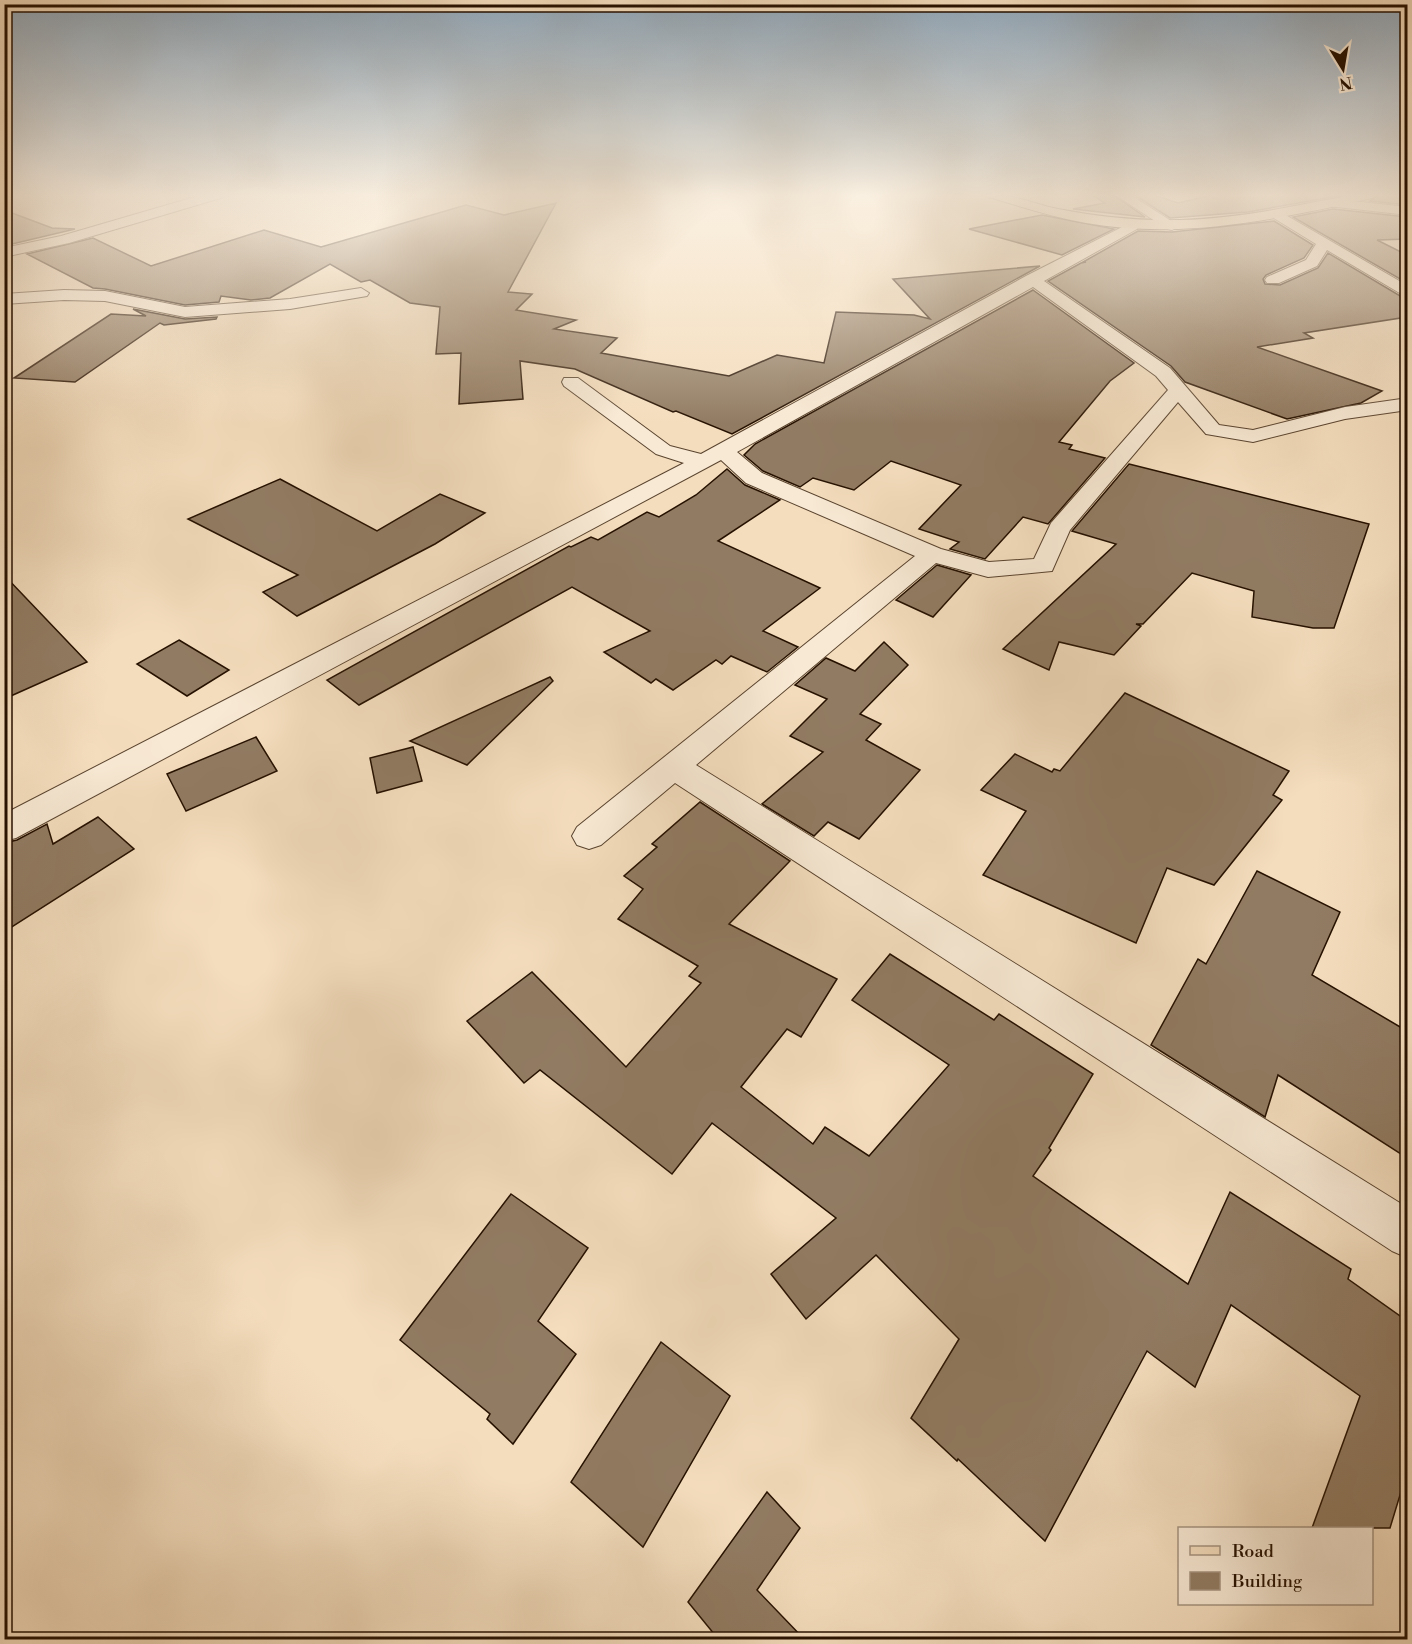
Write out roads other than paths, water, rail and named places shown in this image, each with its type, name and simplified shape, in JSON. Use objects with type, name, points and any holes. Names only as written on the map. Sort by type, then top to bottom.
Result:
[{"type":"street","points":[[4,830],[712,456],[1048,271]]},
{"type":"street","points":[[1273,280],[1293,271]]},
{"type":"street","points":[[1372,271],[1407,292]]},
{"type":"street","points":[[1032,279],[1163,372],[1213,430],[1253,436],[1345,413],[1407,404]]},
{"type":"street","points":[[4,299],[64,295],[105,296],[185,312],[290,304],[361,293]]},
{"type":"street","points":[[571,381],[663,450],[712,456],[754,478],[932,554],[988,570],[1043,566],[1059,528],[1178,390]]},
{"type":"street","points":[[589,836],[932,554]]},
{"type":"street","points":[[673,766],[1407,1235]]}]
